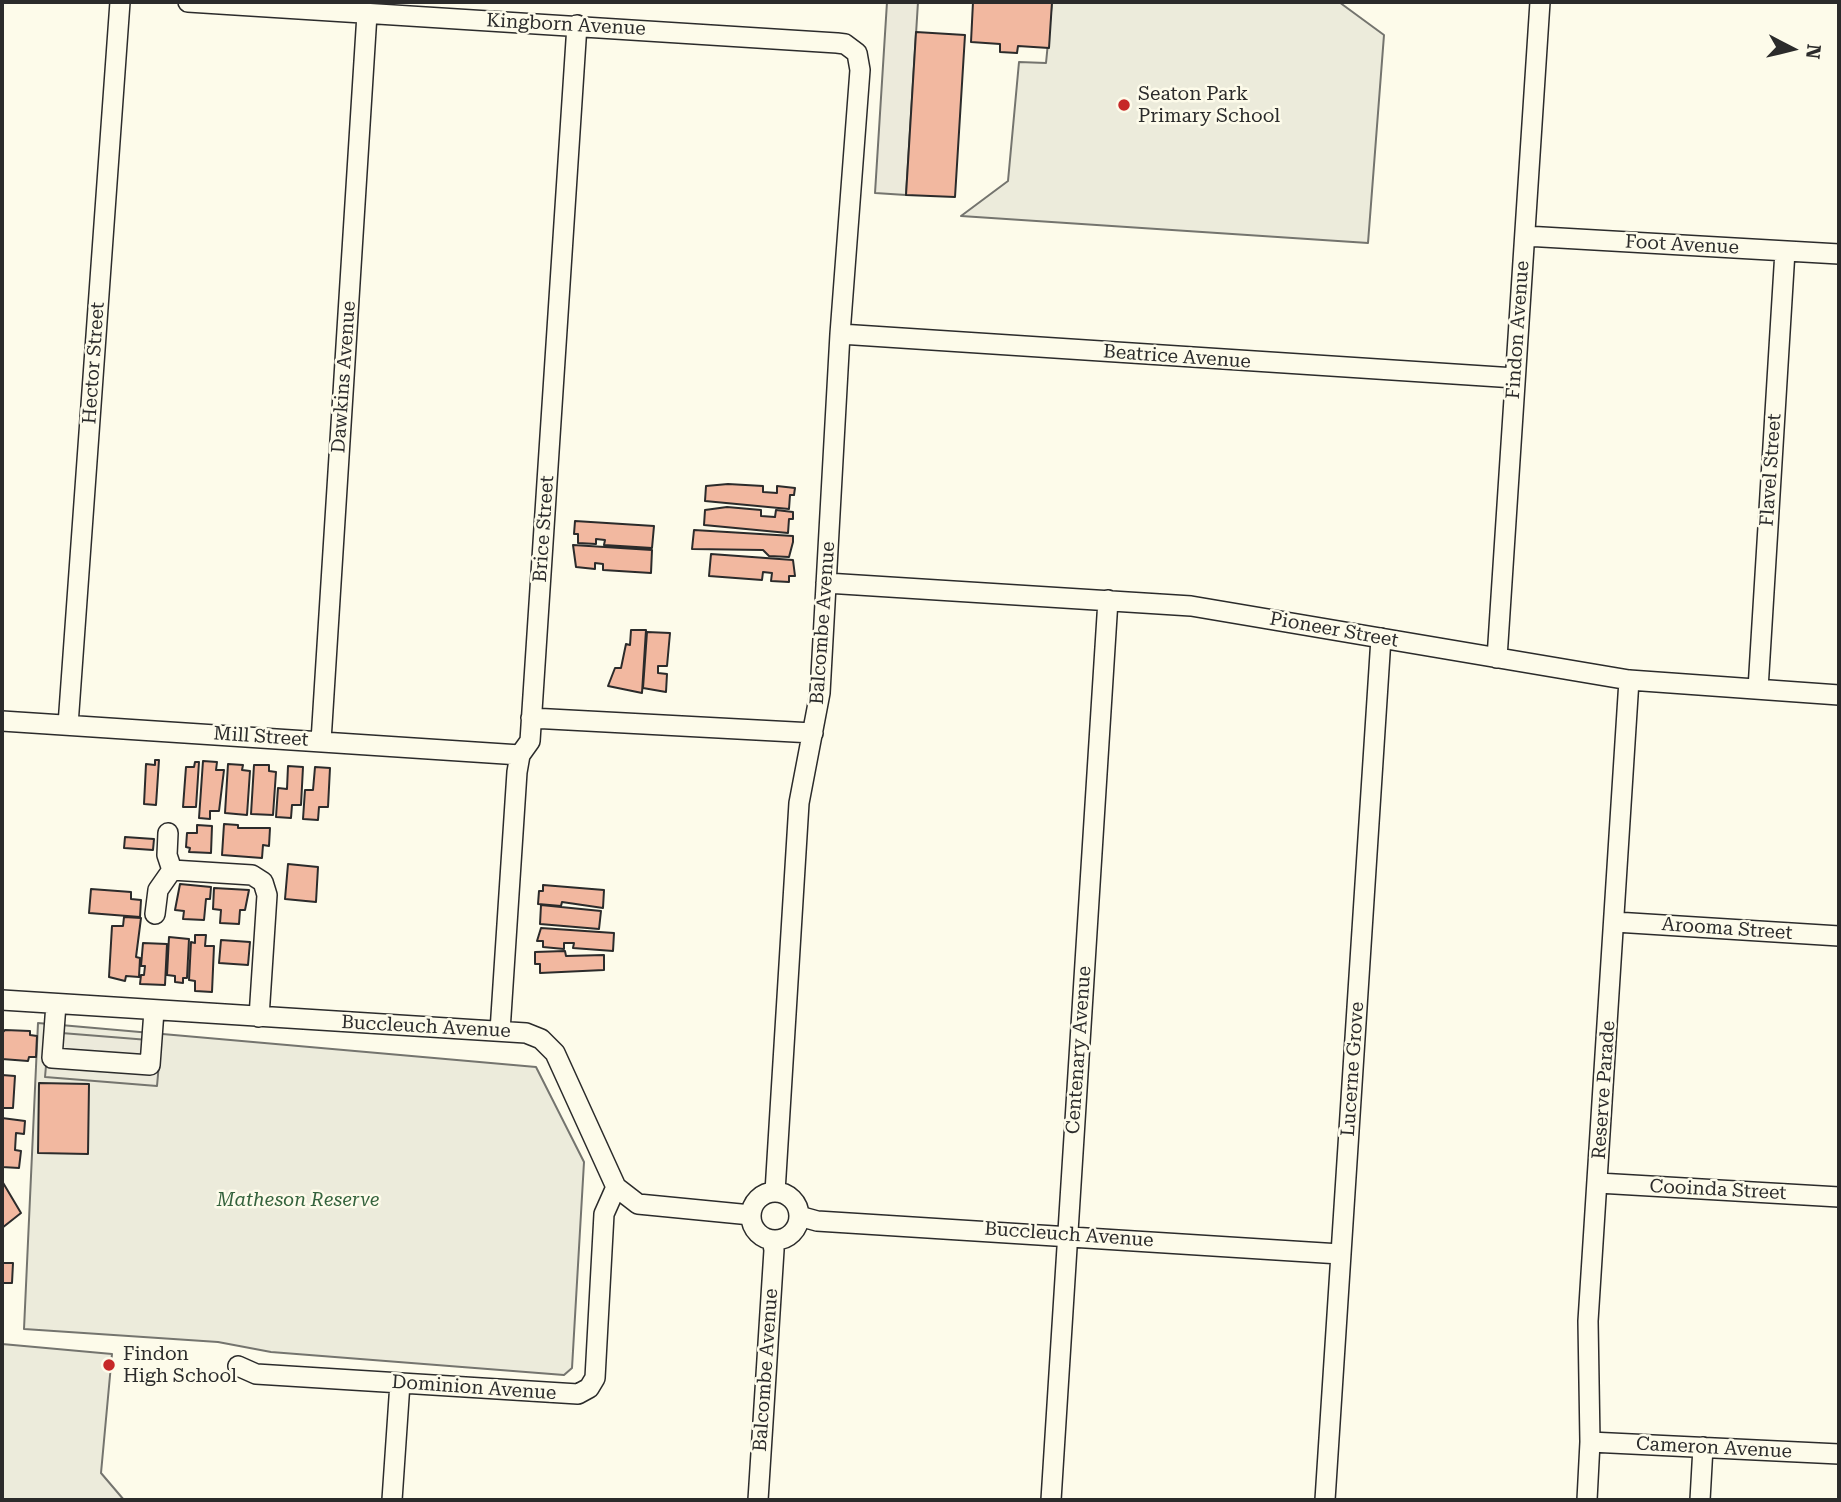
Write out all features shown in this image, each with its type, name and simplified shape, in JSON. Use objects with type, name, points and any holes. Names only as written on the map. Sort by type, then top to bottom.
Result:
[{"type":"street","name":"Hector Street","points":[[68,725],[120,2]]},
{"type":"street","name":"Kingborn Avenue","points":[[188,2],[283,5],[367,13],[837,43],[845,44],[857,53]]},
{"type":"street","name":"Findon Avenue","points":[[1497,658],[1540,2]]},
{"type":"street","name":"Dawkins Avenue","points":[[321,741],[367,13]]},
{"type":"street","name":"Brice Street","points":[[500,1031],[520,755],[530,741],[577,25]]},
{"type":"street","name":"Balcombe Avenue","points":[[775,1192],[799,803],[820,693],[839,334],[860,70],[857,53]]},
{"type":"street","name":"Foot Avenue","points":[[1525,236],[1839,254]]},
{"type":"street","name":"Flavel Street","points":[[1758,689],[1785,251]]},
{"type":"street","name":"Beatrice Avenue","points":[[839,334],[1515,379]]},
{"type":"street","name":"Pioneer Street","points":[[826,583],[1191,606],[1629,680],[1839,695]]},
{"type":"street","name":"Centenary Avenue","points":[[1051,1500],[1108,600]]},
{"type":"street","name":"Lucerne Grove","points":[[1325,1500],[1381,638]]},
{"type":"street","name":"Reserve Parade","points":[[1587,1500],[1590,1441],[1588,1321],[1629,680]]},
{"type":"street","points":[[531,718],[813,733]]},
{"type":"street","name":"Mill Street","points":[[2,721],[520,755]]},
{"type":"street","points":[[168,833],[167,855],[172,870]]},
{"type":"street","points":[[155,914],[158,890],[172,870]]},
{"type":"street","points":[[172,870],[252,875],[263,882],[267,895],[259,1017]]},
{"type":"street","name":"Arooma Street","points":[[1615,922],[1839,936]]},
{"type":"street","name":"Buccleuch Avenue","points":[[2,1000],[526,1033],[541,1040],[555,1053],[616,1187]]},
{"type":"street","points":[[56,1004],[52,1058],[150,1065],[154,1011]]},
{"type":"street","name":"Cooinda Street","points":[[1598,1183],[1839,1197]]},
{"type":"street","points":[[616,1187],[638,1204],[751,1214]]},
{"type":"street","name":"Dominion Avenue","points":[[238,1366],[256,1374],[578,1394],[589,1388],[595,1378],[604,1214],[616,1187]]},
{"type":"street","points":[[775,1192],[794,1202],[799,1216],[793,1231],[787,1236],[772,1240],[754,1229],[751,1214],[761,1196],[775,1192]]},
{"type":"street","name":"Buccleuch Avenue","points":[[799,1216],[817,1220],[1340,1254]]},
{"type":"street","name":"Balcombe Avenue","points":[[758,1500],[774,1250],[772,1240]]},
{"type":"street","points":[[392,1500],[400,1382]]},
{"type":"street","name":"Cameron Avenue","points":[[1590,1441],[1839,1454]]},
{"type":"street","points":[[1700,1500],[1703,1447]]},
{"type":"green space","name":"Seaton Park Primary School","points":[[1052,2],[1339,2],[1384,35],[1368,243],[961,216],[1008,181],[1019,62],[1046,63]]},
{"type":"green space","name":"Matheson Reserve","points":[[38,1023],[536,1067],[584,1162],[572,1368],[564,1375],[271,1352],[218,1342],[24,1329]]},
{"type":"green space","points":[[2,1344],[112,1354],[101,1473],[124,1500],[2,1500]]},
{"type":"shaded area","points":[[887,2],[918,2],[906,195],[875,193]]},
{"type":"shaded area","points":[[49,1032],[161,1041],[157,1086],[45,1077]]},
{"type":"building","points":[[973,2],[1052,2],[1049,48],[1018,46],[1017,53],[1000,52],[1000,44],[971,42]]},
{"type":"building","points":[[916,32],[965,35],[955,197],[906,195]]},
{"type":"building","points":[[706,486],[763,486],[763,492],[777,493],[777,486],[795,488],[794,495],[790,495],[789,509],[705,501]]},
{"type":"building","points":[[727,507],[761,510],[761,516],[775,517],[776,510],[793,512],[793,519],[789,519],[788,533],[704,525],[705,510]]},
{"type":"building","points":[[575,521],[654,526],[652,548],[604,545],[605,540],[596,539],[596,544],[578,543],[578,534],[574,534]]},
{"type":"building","points":[[694,530],[793,536],[793,542],[789,557],[769,556],[763,550],[692,549]]},
{"type":"building","points":[[573,545],[652,550],[651,573],[603,570],[603,564],[595,563],[595,569],[576,567]]},
{"type":"building","points":[[711,554],[793,560],[795,576],[789,576],[789,582],[771,581],[772,573],[763,572],[762,580],[709,576]]},
{"type":"building","points":[[631,630],[646,630],[642,693],[608,686],[615,668],[621,668],[626,644],[630,645]]},
{"type":"building","points":[[647,632],[670,633],[667,666],[658,666],[658,673],[667,674],[666,692],[643,688]]},
{"type":"building","points":[[155,760],[159,760],[156,805],[144,804],[146,764],[155,765]]},
{"type":"building","points":[[203,761],[217,762],[216,770],[224,770],[219,811],[210,811],[210,819],[199,818]]},
{"type":"building","points":[[195,762],[199,762],[196,807],[183,807],[186,767],[194,767]]},
{"type":"building","points":[[228,764],[243,765],[242,770],[250,771],[247,815],[225,813]]},
{"type":"building","points":[[254,765],[269,765],[269,771],[276,772],[273,815],[251,814]]},
{"type":"building","points":[[288,766],[303,767],[301,805],[292,805],[291,818],[276,817],[278,788],[287,789]]},
{"type":"building","points":[[315,767],[330,768],[328,807],[319,807],[318,820],[303,819],[305,790],[313,790]]},
{"type":"building","points":[[224,824],[238,825],[238,828],[270,828],[269,846],[263,845],[262,858],[222,855]]},
{"type":"building","points":[[197,825],[212,826],[211,853],[189,852],[190,848],[186,847],[187,833],[197,833]]},
{"type":"building","points":[[125,837],[154,839],[153,850],[124,848]]},
{"type":"building","points":[[288,864],[318,867],[316,902],[285,899]]},
{"type":"building","points":[[180,884],[211,887],[210,899],[206,899],[204,920],[183,919],[184,911],[175,910]]},
{"type":"building","points":[[543,885],[604,890],[603,908],[562,902],[561,906],[538,904],[539,891],[543,891]]},
{"type":"building","points":[[214,888],[249,890],[245,910],[240,910],[239,924],[220,923],[221,910],[213,909]]},
{"type":"building","points":[[91,889],[131,892],[131,899],[141,900],[140,917],[89,913]]},
{"type":"building","points":[[541,905],[601,911],[599,929],[540,924]]},
{"type":"building","points":[[124,917],[141,918],[136,957],[140,958],[139,977],[126,976],[125,981],[109,977],[112,926],[123,926]]},
{"type":"building","points":[[541,928],[614,933],[613,951],[573,948],[574,943],[564,943],[564,949],[543,947],[543,941],[537,941]]},
{"type":"building","points":[[195,935],[206,935],[205,946],[214,946],[212,992],[195,991],[195,981],[189,980],[191,942],[195,943]]},
{"type":"building","points":[[169,937],[189,939],[187,978],[183,978],[183,983],[175,982],[175,976],[167,975]]},
{"type":"building","points":[[221,940],[250,942],[248,965],[219,963]]},
{"type":"building","points":[[143,943],[167,944],[165,985],[140,984],[145,966],[141,966]]},
{"type":"building","points":[[565,951],[566,956],[604,955],[604,970],[540,973],[540,964],[535,964],[535,952]]},
{"type":"building","points":[[5,1030],[30,1031],[30,1035],[37,1036],[36,1057],[29,1057],[28,1061],[2,1059],[2,1033]]},
{"type":"building","points":[[2,1075],[15,1076],[13,1108],[2,1108]]},
{"type":"building","points":[[39,1083],[89,1084],[88,1154],[38,1153]]},
{"type":"building","points":[[2,1118],[25,1121],[24,1134],[16,1133],[15,1150],[21,1151],[19,1168],[2,1167]]},
{"type":"building","points":[[2,1181],[21,1213],[2,1228]]},
{"type":"building","points":[[2,1263],[13,1263],[12,1283],[2,1283]]},
{"type":"place","name":"Seaton Park Primary School","points":[[1124,105]]},
{"type":"place","name":"Findon High School","points":[[109,1365]]}]
